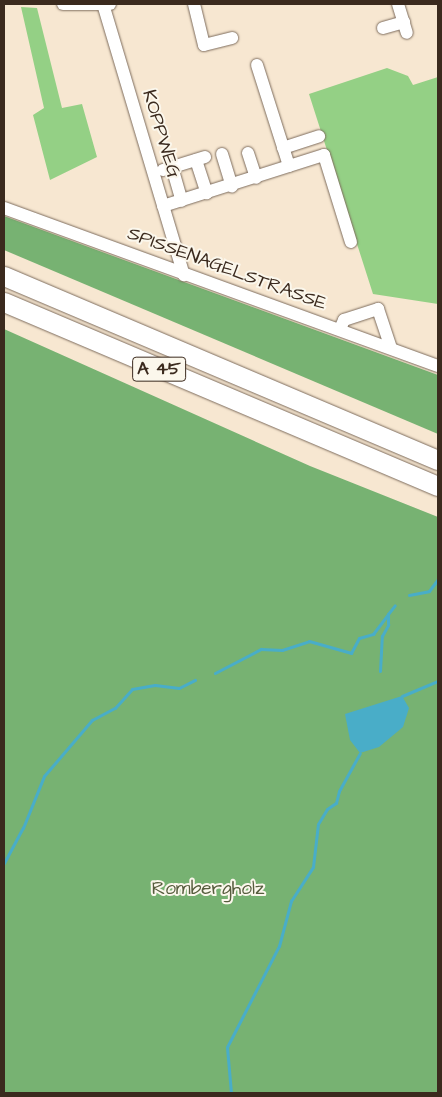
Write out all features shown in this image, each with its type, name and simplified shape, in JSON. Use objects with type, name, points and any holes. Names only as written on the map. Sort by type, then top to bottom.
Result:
[{"type":"highway","name":"A 45","points":[[4,276],[438,460]]},
{"type":"highway","name":"A 45","points":[[4,302],[438,486]]},
{"type":"street","points":[[63,4],[106,4]]},
{"type":"street","name":"KOPPWEG","points":[[106,4],[184,275]]},
{"type":"street","points":[[194,4],[204,45],[232,38]]},
{"type":"street","points":[[383,28],[405,27],[398,4]]},
{"type":"street","points":[[257,65],[289,166]]},
{"type":"street","points":[[283,146],[319,136]]},
{"type":"street","points":[[248,153],[256,178]]},
{"type":"street","points":[[222,154],[232,186]]},
{"type":"street","points":[[163,206],[232,186],[324,155],[352,242]]},
{"type":"street","points":[[182,201],[167,169],[201,158],[207,193]]},
{"type":"street","name":"SPISSENAGELSTRASSE","points":[[4,208],[438,366]]},
{"type":"street","points":[[340,329],[344,320],[378,309],[391,348]]},
{"type":"green space","points":[[21,7],[37,8],[62,108],[82,104],[97,157],[50,180],[33,115],[44,108]]},
{"type":"green space","points":[[387,68],[408,76],[413,85],[438,77],[438,304],[373,294],[309,94]]},
{"type":"green space","points":[[4,216],[438,375],[438,434],[4,250]]},
{"type":"green space","name":"Rombergholz","points":[[4,329],[310,466],[438,517],[438,1093],[4,1093]]},
{"type":"water","points":[[402,696],[409,708],[403,727],[379,747],[360,753],[350,740],[345,714]]},
{"type":"waterway","points":[[409,595],[429,591],[438,579]]},
{"type":"waterway","points":[[380,671],[382,636],[388,625],[388,614],[395,605]]},
{"type":"waterway","points":[[215,673],[261,649],[282,650],[309,641],[351,653],[359,638],[373,634],[388,614]]},
{"type":"waterway","points":[[4,863],[23,828],[44,776],[92,720],[115,708],[132,689],[155,685],[179,688],[195,680]]},
{"type":"waterway","points":[[402,696],[438,681]]},
{"type":"waterway","points":[[231,1093],[227,1047],[279,946],[291,901],[313,867],[318,824],[327,809],[336,803],[339,791],[360,753]]}]
